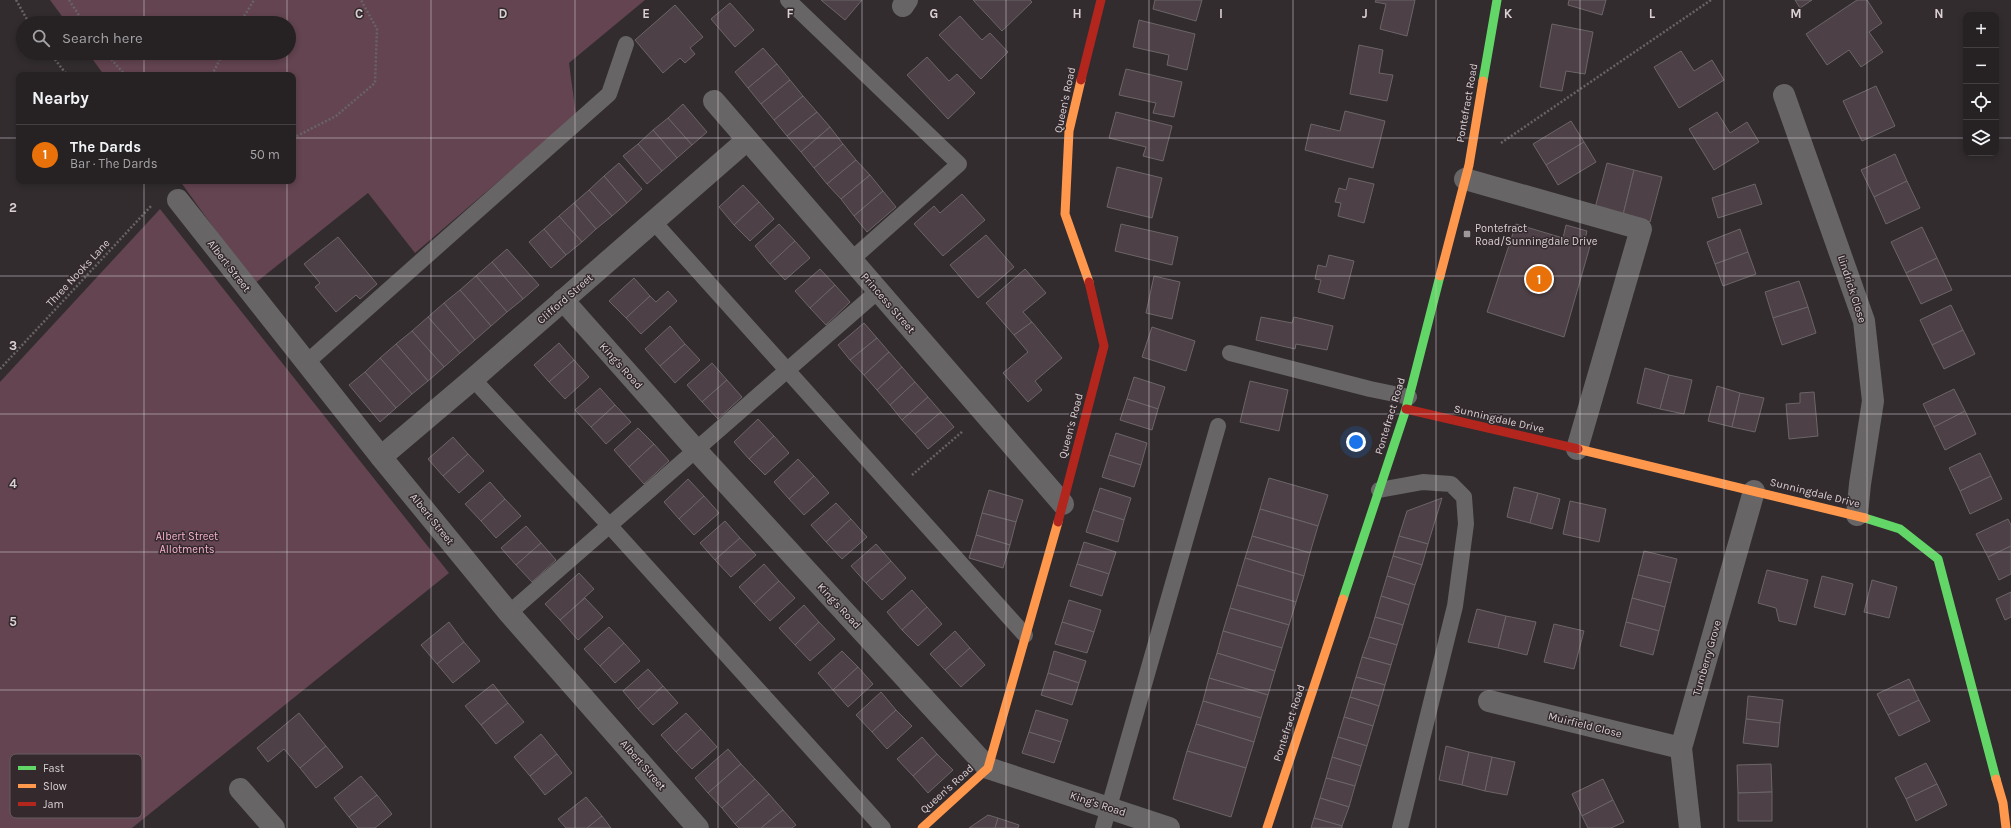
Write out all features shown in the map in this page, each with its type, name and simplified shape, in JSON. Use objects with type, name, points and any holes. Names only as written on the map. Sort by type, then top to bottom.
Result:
[{"type":"street","name":"Queen's Road","points":[[922,828],[988,768],[1063,504],[1104,346],[1091,288],[1065,214],[1069,131],[1101,0]]},
{"type":"street","name":"Pontefract Road","points":[[1267,828],[1407,403],[1467,172],[1497,0]]},
{"type":"street","name":"Lindrick Close","points":[[1784,95],[1864,321],[1873,401],[1860,484],[1857,516]]},
{"type":"street","name":"Princess Street","points":[[714,101],[1063,504]]},
{"type":"street","name":"Clifford Street","points":[[381,457],[473,379],[747,140]]},
{"type":"street","points":[[1467,172],[1642,229],[1577,450]]},
{"type":"street","name":"Albert Street","points":[[167,200],[306,362],[381,457],[509,612],[698,828]]},
{"type":"street","name":"King's Road","points":[[563,300],[696,450],[988,768],[1106,818],[1169,828]]},
{"type":"street","name":"Sunningdale Drive","points":[[1407,403],[1577,450],[1857,516],[1900,529],[1938,559],[2003,803],[2006,828]]},
{"type":"street","name":"Turnberry Grove","points":[[1690,828],[1681,748],[1754,491]]},
{"type":"street","name":"Muirfield Close","points":[[1489,701],[1681,748]]},
{"type":"street","points":[[240,789],[274,828]]},
{"type":"lane","points":[[788,0],[959,164],[851,260]]},
{"type":"lane","points":[[306,362],[609,94],[626,44]]},
{"type":"lane","points":[[653,221],[1026,634]]},
{"type":"lane","points":[[509,612],[878,291]]},
{"type":"lane","points":[[1230,353],[1370,389],[1407,403]]},
{"type":"lane","points":[[473,379],[609,525],[883,828]]},
{"type":"lane","points":[[1106,818],[1218,426]]},
{"type":"lane","points":[[1379,490],[1423,482],[1451,484],[1464,497],[1466,524],[1455,606],[1400,828]]},
{"type":"path","points":[[16,0],[25,16]]},
{"type":"path","points":[[69,0],[79,16]]},
{"type":"path","points":[[244,16],[254,0]]},
{"type":"path","points":[[296,136],[336,116],[375,83],[378,29],[361,0]]},
{"type":"path","points":[[1467,172],[1711,0]]},
{"type":"path","points":[[55,60],[65,72]]},
{"type":"path","points":[[112,60],[122,72]]},
{"type":"path","points":[[214,72],[220,60]]},
{"type":"path","name":"Three Nooks Lane","points":[[0,369],[167,200]]},
{"type":"path","points":[[895,490],[984,413]]},
{"type":"green space","points":[[50,0],[645,0],[569,63],[576,115],[415,253],[368,193],[254,284],[182,184],[296,184],[296,72],[102,72],[93,60],[296,60],[296,16],[62,16]]},
{"type":"green space","name":"Albert Street Allotments","points":[[160,209],[449,573],[132,828],[0,828],[0,382]]},
{"type":"building","points":[[821,0],[862,0],[845,20]]},
{"type":"building","points":[[973,0],[1030,0],[1032,2],[1002,31]]},
{"type":"building","points":[[1155,0],[1202,0],[1196,21],[1153,9]]},
{"type":"building","points":[[1376,0],[1415,0],[1407,36],[1380,29],[1386,4],[1375,2]]},
{"type":"building","points":[[1569,0],[1606,0],[1602,15],[1568,5]]},
{"type":"building","points":[[1795,0],[1812,0],[1800,8]]},
{"type":"building","points":[[1857,0],[1867,0],[1882,23],[1869,32],[1883,52],[1861,67],[1849,50],[1827,65],[1806,34]]},
{"type":"building","points":[[730,3],[754,30],[735,47],[711,19]]},
{"type":"building","points":[[675,5],[703,37],[690,48],[695,54],[685,63],[680,58],[663,73],[635,40]]},
{"type":"building","points":[[960,16],[982,40],[990,33],[1008,52],[981,79],[939,35]]},
{"type":"building","points":[[1139,20],[1195,34],[1187,70],[1167,65],[1169,55],[1133,47]]},
{"type":"building","points":[[1552,24],[1593,32],[1585,74],[1566,71],[1562,91],[1540,87]]},
{"type":"building","points":[[1359,45],[1383,50],[1379,73],[1393,75],[1387,101],[1350,94]]},
{"type":"building","points":[[763,48],[777,64],[748,88],[735,72]]},
{"type":"building","points":[[1681,51],[1694,71],[1712,60],[1724,80],[1679,108],[1654,67]]},
{"type":"building","points":[[927,57],[949,81],[957,74],[975,93],[948,119],[907,75]]},
{"type":"building","points":[[777,64],[790,80],[761,104],[748,88]]},
{"type":"building","points":[[1126,69],[1182,82],[1174,117],[1153,113],[1156,103],[1119,95]]},
{"type":"building","points":[[790,80],[803,96],[774,120],[761,104]]},
{"type":"building","points":[[1876,86],[1895,126],[1862,141],[1843,101]]},
{"type":"building","points":[[803,96],[817,112],[787,136],[774,120]]},
{"type":"building","points":[[683,104],[707,132],[692,145],[668,118]]},
{"type":"building","points":[[1345,111],[1385,121],[1373,168],[1305,150],[1311,124],[1340,131]]},
{"type":"building","points":[[817,112],[830,127],[801,152],[787,136]]},
{"type":"building","points":[[1116,112],[1172,126],[1163,161],[1143,156],[1146,147],[1109,138]]},
{"type":"building","points":[[1717,112],[1730,133],[1747,122],[1759,142],[1714,170],[1689,129]]},
{"type":"building","points":[[668,118],[692,145],[677,158],[653,130]]},
{"type":"building","points":[[1571,121],[1584,142],[1546,165],[1533,144]]},
{"type":"building","points":[[830,127],[843,144],[814,168],[801,152]]},
{"type":"building","points":[[653,130],[677,158],[662,171],[638,144]]},
{"type":"building","points":[[1584,142],[1596,162],[1558,185],[1546,165]]},
{"type":"building","points":[[638,144],[662,171],[647,184],[623,156]]},
{"type":"building","points":[[843,144],[856,160],[827,184],[814,168]]},
{"type":"building","points":[[1895,154],[1907,181],[1874,197],[1861,170]]},
{"type":"building","points":[[856,160],[870,175],[841,199],[827,184]]},
{"type":"building","points":[[619,163],[642,189],[627,203],[604,176]]},
{"type":"building","points":[[1607,163],[1634,170],[1623,215],[1595,208]]},
{"type":"building","points":[[1117,167],[1162,178],[1152,218],[1107,207]]},
{"type":"building","points":[[1634,170],[1662,177],[1650,222],[1623,215]]},
{"type":"building","points":[[870,175],[883,191],[854,216],[841,199]]},
{"type":"building","points":[[604,176],[627,203],[612,216],[589,190]]},
{"type":"building","points":[[1349,178],[1374,184],[1364,223],[1338,216],[1341,203],[1335,202],[1339,188],[1346,190]]},
{"type":"building","points":[[1907,181],[1920,208],[1886,224],[1874,197]]},
{"type":"building","points":[[1755,184],[1762,204],[1718,218],[1712,198]]},
{"type":"building","points":[[743,185],[759,202],[734,225],[719,207]]},
{"type":"building","points":[[589,190],[612,216],[596,229],[574,203]]},
{"type":"building","points":[[883,191],[896,207],[867,232],[854,216]]},
{"type":"building","points":[[962,194],[985,220],[943,256],[914,224],[934,206],[940,213]]},
{"type":"building","points":[[759,202],[774,219],[750,241],[734,225]]},
{"type":"building","points":[[574,203],[596,229],[582,242],[559,216]]},
{"type":"building","points":[[559,216],[582,242],[566,255],[544,229]]},
{"type":"building","points":[[779,224],[795,241],[770,264],[755,246]]},
{"type":"building","points":[[1121,224],[1178,237],[1172,265],[1115,251]]},
{"type":"building","points":[[1516,224],[1563,238],[1566,225],[1587,231],[1584,244],[1590,246],[1564,337],[1487,312]]},
{"type":"building","points":[[1922,227],[1937,258],[1906,273],[1891,242]]},
{"type":"building","points":[[544,229],[566,255],[551,268],[529,242]]},
{"type":"building","points":[[1740,229],[1748,252],[1715,264],[1707,242]]},
{"type":"building","points":[[986,235],[1014,267],[978,298],[950,265]]},
{"type":"building","points":[[338,237],[377,284],[360,299],[356,295],[336,312],[315,287],[320,283],[304,264]]},
{"type":"building","points":[[795,241],[810,258],[785,280],[770,264]]},
{"type":"building","points":[[507,249],[539,285],[523,299],[492,262]]},
{"type":"building","points":[[1748,252],[1756,274],[1723,286],[1715,264]]},
{"type":"building","points":[[1329,255],[1354,261],[1344,299],[1318,292],[1321,280],[1315,279],[1318,265],[1326,267]]},
{"type":"building","points":[[1937,258],[1952,290],[1921,304],[1906,273]]},
{"type":"building","points":[[492,262],[523,299],[507,312],[476,276]]},
{"type":"building","points":[[820,269],[835,285],[810,308],[795,291]]},
{"type":"building","points":[[1025,269],[1046,293],[1023,312],[1032,322],[1014,335],[986,303]]},
{"type":"building","points":[[476,276],[507,312],[491,326],[460,290]]},
{"type":"building","points":[[1154,276],[1180,282],[1172,319],[1146,313]]},
{"type":"building","points":[[634,278],[650,296],[626,318],[609,301]]},
{"type":"building","points":[[1799,281],[1808,307],[1773,318],[1765,292]]},
{"type":"building","points":[[835,285],[850,302],[826,325],[810,308]]},
{"type":"building","points":[[460,290],[491,326],[475,340],[444,303]]},
{"type":"building","points":[[668,291],[677,301],[641,334],[626,318],[650,296],[656,302]]},
{"type":"building","points":[[444,303],[475,340],[460,353],[428,317]]},
{"type":"building","points":[[1951,305],[1963,330],[1932,345],[1920,320]]},
{"type":"building","points":[[1808,307],[1816,333],[1782,345],[1773,318]]},
{"type":"building","points":[[428,317],[460,353],[444,367],[412,331]]},
{"type":"building","points":[[1261,317],[1292,323],[1294,317],[1333,326],[1327,350],[1296,344],[1295,349],[1256,340]]},
{"type":"building","points":[[1032,322],[1062,358],[1035,381],[1042,390],[1028,402],[1003,373],[1028,352],[1014,335]]},
{"type":"building","points":[[864,323],[877,338],[850,360],[838,345]]},
{"type":"building","points":[[670,326],[685,344],[660,366],[645,349]]},
{"type":"building","points":[[1152,327],[1195,341],[1186,371],[1142,357]]},
{"type":"building","points":[[1963,330],[1975,354],[1944,369],[1932,345]]},
{"type":"building","points":[[412,331],[444,367],[428,381],[396,344]]},
{"type":"building","points":[[877,338],[889,352],[864,375],[850,360]]},
{"type":"building","points":[[559,343],[574,360],[549,382],[534,365]]},
{"type":"building","points":[[396,344],[428,381],[412,394],[380,358]]},
{"type":"building","points":[[685,344],[700,360],[675,383],[660,366]]},
{"type":"building","points":[[889,352],[902,367],[877,390],[864,375]]},
{"type":"building","points":[[380,358],[412,394],[396,408],[365,372]]},
{"type":"building","points":[[574,360],[589,377],[565,399],[549,382]]},
{"type":"building","points":[[712,363],[727,380],[702,402],[687,385]]},
{"type":"building","points":[[902,367],[915,382],[890,405],[877,390]]},
{"type":"building","points":[[1645,368],[1669,375],[1660,409],[1637,403]]},
{"type":"building","points":[[365,372],[396,408],[380,422],[349,385]]},
{"type":"building","points":[[1669,375],[1692,380],[1684,414],[1660,409]]},
{"type":"building","points":[[1134,377],[1165,387],[1158,409],[1127,399]]},
{"type":"building","points":[[727,380],[742,397],[718,419],[702,402]]},
{"type":"building","points":[[1250,381],[1288,390],[1279,431],[1240,422]]},
{"type":"building","points":[[915,382],[928,397],[902,420],[890,405]]},
{"type":"building","points":[[1717,386],[1740,393],[1732,427],[1708,421]]},
{"type":"building","points":[[600,388],[615,405],[591,427],[575,410]]},
{"type":"building","points":[[1954,389],[1965,411],[1934,427],[1923,404]]},
{"type":"building","points":[[1814,392],[1818,436],[1789,439],[1786,404],[1800,403],[1800,393]]},
{"type":"building","points":[[1740,393],[1764,398],[1755,432],[1732,427]]},
{"type":"building","points":[[928,397],[941,412],[915,434],[902,420]]},
{"type":"building","points":[[1127,399],[1158,409],[1152,430],[1120,420]]},
{"type":"building","points":[[615,405],[631,422],[606,444],[591,427]]},
{"type":"building","points":[[1965,411],[1976,434],[1945,450],[1934,427]]},
{"type":"building","points":[[941,412],[954,427],[928,449],[915,434]]},
{"type":"building","points":[[758,419],[774,436],[749,459],[734,442]]},
{"type":"building","points":[[638,428],[654,444],[629,467],[614,450]]},
{"type":"building","points":[[1116,433],[1147,443],[1141,465],[1109,455]]},
{"type":"building","points":[[774,436],[789,453],[765,475],[749,459]]},
{"type":"building","points":[[453,437],[468,454],[443,476],[428,459]]},
{"type":"building","points":[[654,444],[669,461],[644,484],[629,467]]},
{"type":"building","points":[[1980,453],[1991,476],[1960,491],[1949,468]]},
{"type":"building","points":[[468,454],[484,471],[459,493],[443,476]]},
{"type":"building","points":[[1109,455],[1141,465],[1134,487],[1102,477]]},
{"type":"building","points":[[798,459],[814,476],[789,499],[774,482]]},
{"type":"building","points":[[814,476],[829,493],[804,515],[789,499]]},
{"type":"building","points":[[1991,476],[2002,499],[1970,514],[1960,491]]},
{"type":"building","points":[[1269,478],[1328,495],[1318,526],[1260,509]]},
{"type":"building","points":[[688,479],[704,496],[679,519],[664,502]]},
{"type":"building","points":[[490,482],[505,499],[481,521],[465,504]]},
{"type":"building","points":[[1514,487],[1538,493],[1530,523],[1507,517]]},
{"type":"building","points":[[1100,488],[1131,498],[1124,520],[1093,510]]},
{"type":"building","points":[[989,490],[1023,500],[1016,522],[982,513]]},
{"type":"building","points":[[1538,493],[1560,499],[1552,529],[1530,523]]},
{"type":"building","points":[[704,496],[719,513],[694,535],[679,519]]},
{"type":"building","points":[[1442,498],[1428,544],[1399,536],[1407,511]]},
{"type":"building","points":[[505,499],[521,516],[496,538],[481,521]]},
{"type":"building","points":[[1570,501],[1606,509],[1599,542],[1563,534]]},
{"type":"building","points":[[836,503],[851,519],[826,542],[811,525]]},
{"type":"building","points":[[1260,509],[1318,526],[1310,553],[1252,536]]},
{"type":"building","points":[[1093,510],[1124,520],[1118,542],[1086,532]]},
{"type":"building","points":[[982,513],[1016,522],[1010,545],[976,535]]},
{"type":"building","points":[[851,519],[867,537],[842,559],[826,542]]},
{"type":"building","points":[[2008,519],[2011,525],[2011,546],[1988,557],[1976,534]]},
{"type":"building","points":[[725,521],[740,538],[715,560],[700,543]]},
{"type":"building","points":[[526,526],[541,543],[516,565],[501,548]]},
{"type":"building","points":[[976,535],[1010,545],[1003,568],[969,558]]},
{"type":"building","points":[[1252,536],[1310,553],[1304,576],[1245,558]]},
{"type":"building","points":[[1399,536],[1428,544],[1422,565],[1393,556]]},
{"type":"building","points":[[740,538],[756,555],[731,577],[715,560]]},
{"type":"building","points":[[1084,542],[1116,552],[1109,574],[1077,564]]},
{"type":"building","points":[[541,543],[556,560],[532,582],[516,565]]},
{"type":"building","points":[[876,544],[891,561],[866,583],[851,566]]},
{"type":"building","points":[[2011,546],[2011,574],[1999,580],[1988,557]]},
{"type":"building","points":[[1644,551],[1677,559],[1671,583],[1638,575]]},
{"type":"building","points":[[1393,556],[1422,565],[1415,585],[1387,576]]},
{"type":"building","points":[[1245,558],[1304,576],[1296,602],[1237,585]]},
{"type":"building","points":[[891,561],[906,578],[882,600],[866,583]]},
{"type":"building","points":[[764,564],[779,581],[754,604],[739,587]]},
{"type":"building","points":[[1077,564],[1109,574],[1102,596],[1070,586]]},
{"type":"building","points":[[1767,570],[1808,580],[1796,625],[1779,621],[1776,608],[1758,603]]},
{"type":"building","points":[[579,573],[594,589],[560,620],[545,604]]},
{"type":"building","points":[[1638,575],[1671,583],[1665,607],[1632,598]]},
{"type":"building","points":[[1387,576],[1415,585],[1409,605],[1381,596]]},
{"type":"building","points":[[1822,576],[1853,584],[1845,615],[1814,607]]},
{"type":"building","points":[[1872,580],[1897,587],[1889,618],[1864,612]]},
{"type":"building","points":[[779,581],[795,598],[770,621],[754,604]]},
{"type":"building","points":[[1237,585],[1296,602],[1289,625],[1230,608]]},
{"type":"building","points":[[912,590],[927,607],[902,630],[887,612]]},
{"type":"building","points":[[2011,592],[2011,617],[2005,620],[1996,599]]},
{"type":"building","points":[[1381,596],[1409,605],[1403,625],[1375,617]]},
{"type":"building","points":[[585,598],[603,617],[578,640],[560,620]]},
{"type":"building","points":[[1632,598],[1665,607],[1659,631],[1626,622]]},
{"type":"building","points":[[1069,600],[1101,610],[1094,632],[1062,622]]},
{"type":"building","points":[[804,605],[819,622],[795,645],[779,628]]},
{"type":"building","points":[[927,607],[942,624],[918,646],[902,630]]},
{"type":"building","points":[[1230,608],[1289,625],[1282,648],[1223,631]]},
{"type":"building","points":[[1477,609],[1506,616],[1498,648],[1468,642]]},
{"type":"building","points":[[1506,616],[1536,622],[1527,655],[1498,648]]},
{"type":"building","points":[[1375,617],[1403,625],[1397,645],[1369,637]]},
{"type":"building","points":[[449,622],[464,642],[437,664],[421,645]]},
{"type":"building","points":[[819,622],[835,639],[810,661],[795,645]]},
{"type":"building","points":[[1062,622],[1094,632],[1087,653],[1055,644]]},
{"type":"building","points":[[1626,622],[1659,631],[1653,655],[1620,646]]},
{"type":"building","points":[[1554,624],[1584,631],[1574,669],[1544,662]]},
{"type":"building","points":[[609,627],[624,643],[600,666],[584,649]]},
{"type":"building","points":[[955,631],[970,648],[945,670],[930,654]]},
{"type":"building","points":[[1223,631],[1282,648],[1275,671],[1217,653]]},
{"type":"building","points":[[1369,637],[1397,645],[1391,665],[1362,657]]},
{"type":"building","points":[[464,642],[480,661],[453,683],[437,664]]},
{"type":"building","points":[[624,643],[640,661],[615,683],[600,666]]},
{"type":"building","points":[[970,648],[985,665],[961,687],[945,670]]},
{"type":"building","points":[[842,651],[858,667],[833,690],[818,673]]},
{"type":"building","points":[[1054,651],[1086,661],[1079,683],[1048,673]]},
{"type":"building","points":[[1217,653],[1275,671],[1268,695],[1209,678]]},
{"type":"building","points":[[1362,657],[1391,665],[1385,685],[1356,677]]},
{"type":"building","points":[[858,667],[873,684],[848,707],[833,690]]},
{"type":"building","points":[[648,669],[663,686],[638,709],[623,691]]},
{"type":"building","points":[[1048,673],[1079,683],[1072,705],[1041,695]]},
{"type":"building","points":[[1356,677],[1385,685],[1379,706],[1350,697]]},
{"type":"building","points":[[1209,678],[1268,695],[1261,718],[1203,701]]},
{"type":"building","points":[[1909,679],[1919,700],[1888,715],[1877,694]]},
{"type":"building","points":[[493,684],[508,703],[481,725],[465,706]]},
{"type":"building","points":[[663,686],[678,703],[653,725],[638,709]]},
{"type":"building","points":[[881,692],[896,710],[872,732],[856,715]]},
{"type":"building","points":[[1748,696],[1783,700],[1780,723],[1746,719]]},
{"type":"building","points":[[1350,697],[1379,706],[1373,726],[1344,717]]},
{"type":"building","points":[[1919,700],[1930,721],[1899,736],[1888,715]]},
{"type":"building","points":[[1203,701],[1261,718],[1254,742],[1196,724]]},
{"type":"building","points":[[508,703],[524,722],[496,744],[481,725]]},
{"type":"building","points":[[896,710],[912,726],[887,749],[872,732]]},
{"type":"building","points":[[1036,710],[1068,720],[1061,742],[1029,732]]},
{"type":"building","points":[[299,713],[326,746],[300,768],[284,749],[268,762],[257,748]]},
{"type":"building","points":[[686,713],[701,729],[676,752],[661,735]]},
{"type":"building","points":[[1344,717],[1373,726],[1367,746],[1338,737]]},
{"type":"building","points":[[1746,719],[1780,723],[1778,747],[1743,743]]},
{"type":"building","points":[[1196,724],[1254,742],[1246,768],[1187,751]]},
{"type":"building","points":[[701,729],[717,747],[692,769],[676,752]]},
{"type":"building","points":[[1029,732],[1061,742],[1054,763],[1022,753]]},
{"type":"building","points":[[541,734],[557,754],[530,776],[514,757]]},
{"type":"building","points":[[922,737],[937,754],[913,776],[897,759]]},
{"type":"building","points":[[1338,737],[1367,746],[1361,766],[1332,757]]},
{"type":"building","points":[[326,746],[343,767],[316,788],[300,768]]},
{"type":"building","points":[[1446,746],[1469,752],[1462,785],[1439,780]]},
{"type":"building","points":[[728,749],[741,764],[708,793],[695,778]]},
{"type":"building","points":[[1187,751],[1246,768],[1231,817],[1173,799]]},
{"type":"building","points":[[1469,752],[1492,757],[1485,791],[1462,785]]},
{"type":"building","points":[[557,754],[572,773],[545,795],[530,776]]},
{"type":"building","points":[[937,754],[953,770],[928,793],[913,776]]},
{"type":"building","points":[[1332,757],[1361,766],[1355,786],[1326,778]]},
{"type":"building","points":[[1492,757],[1515,762],[1507,795],[1485,791]]},
{"type":"building","points":[[1926,763],[1937,784],[1906,799],[1895,778]]},
{"type":"building","points":[[741,764],[755,779],[722,808],[708,793]]},
{"type":"building","points":[[1771,764],[1772,792],[1738,793],[1737,765]]},
{"type":"building","points":[[361,776],[377,795],[349,817],[334,798]]},
{"type":"building","points":[[1326,778],[1355,786],[1349,807],[1320,798]]},
{"type":"building","points":[[755,779],[769,794],[735,824],[722,808]]},
{"type":"building","points":[[1603,779],[1613,800],[1582,816],[1572,794]]},
{"type":"building","points":[[1937,784],[1947,805],[1916,821],[1906,799]]},
{"type":"building","points":[[1772,792],[1772,821],[1738,821],[1738,793]]},
{"type":"building","points":[[769,794],[783,810],[761,828],[739,828],[735,824]]},
{"type":"building","points":[[377,795],[392,814],[375,828],[358,828],[349,817]]},
{"type":"building","points":[[586,797],[602,816],[587,828],[566,828],[558,819]]},
{"type":"building","points":[[1320,798],[1349,807],[1342,826],[1314,818]]},
{"type":"building","points":[[1613,800],[1624,822],[1611,828],[1588,828],[1582,816]]},
{"type":"building","points":[[783,810],[796,825],[792,828],[761,828]]},
{"type":"building","points":[[988,815],[998,818],[995,828],[969,828]]},
{"type":"building","points":[[602,816],[611,828],[587,828]]},
{"type":"building","points":[[998,818],[1019,825],[1018,828],[995,828]]},
{"type":"building","points":[[1314,818],[1342,826],[1342,828],[1311,828]]},
{"type":"traffic: fast","points":[[1483,81],[1497,0]]},
{"type":"traffic: fast","points":[[1343,599],[1406,409],[1440,276]]},
{"type":"traffic: fast","points":[[1865,518],[1900,529],[1938,559],[1996,779]]},
{"type":"traffic: slow","points":[[1081,80],[1069,131],[1065,214],[1089,282]]},
{"type":"traffic: slow","points":[[1440,276],[1469,165],[1483,81]]},
{"type":"traffic: slow","points":[[1578,449],[1865,518]]},
{"type":"traffic: slow","points":[[922,828],[988,768],[1058,522]]},
{"type":"traffic: slow","points":[[1267,828],[1343,599]]},
{"type":"traffic: slow","points":[[1996,779],[2003,803],[2006,828]]},
{"type":"traffic: jam","points":[[1081,80],[1101,0]]},
{"type":"traffic: jam","points":[[1058,522],[1104,346],[1089,282]]},
{"type":"traffic: jam","points":[[1406,409],[1578,449]]},
{"type":"place","name":"Pontefract Road/Sunningdale Drive","points":[[1467,234]]},
{"type":"place","name":"The Dards","points":[[1539,279]]}]
